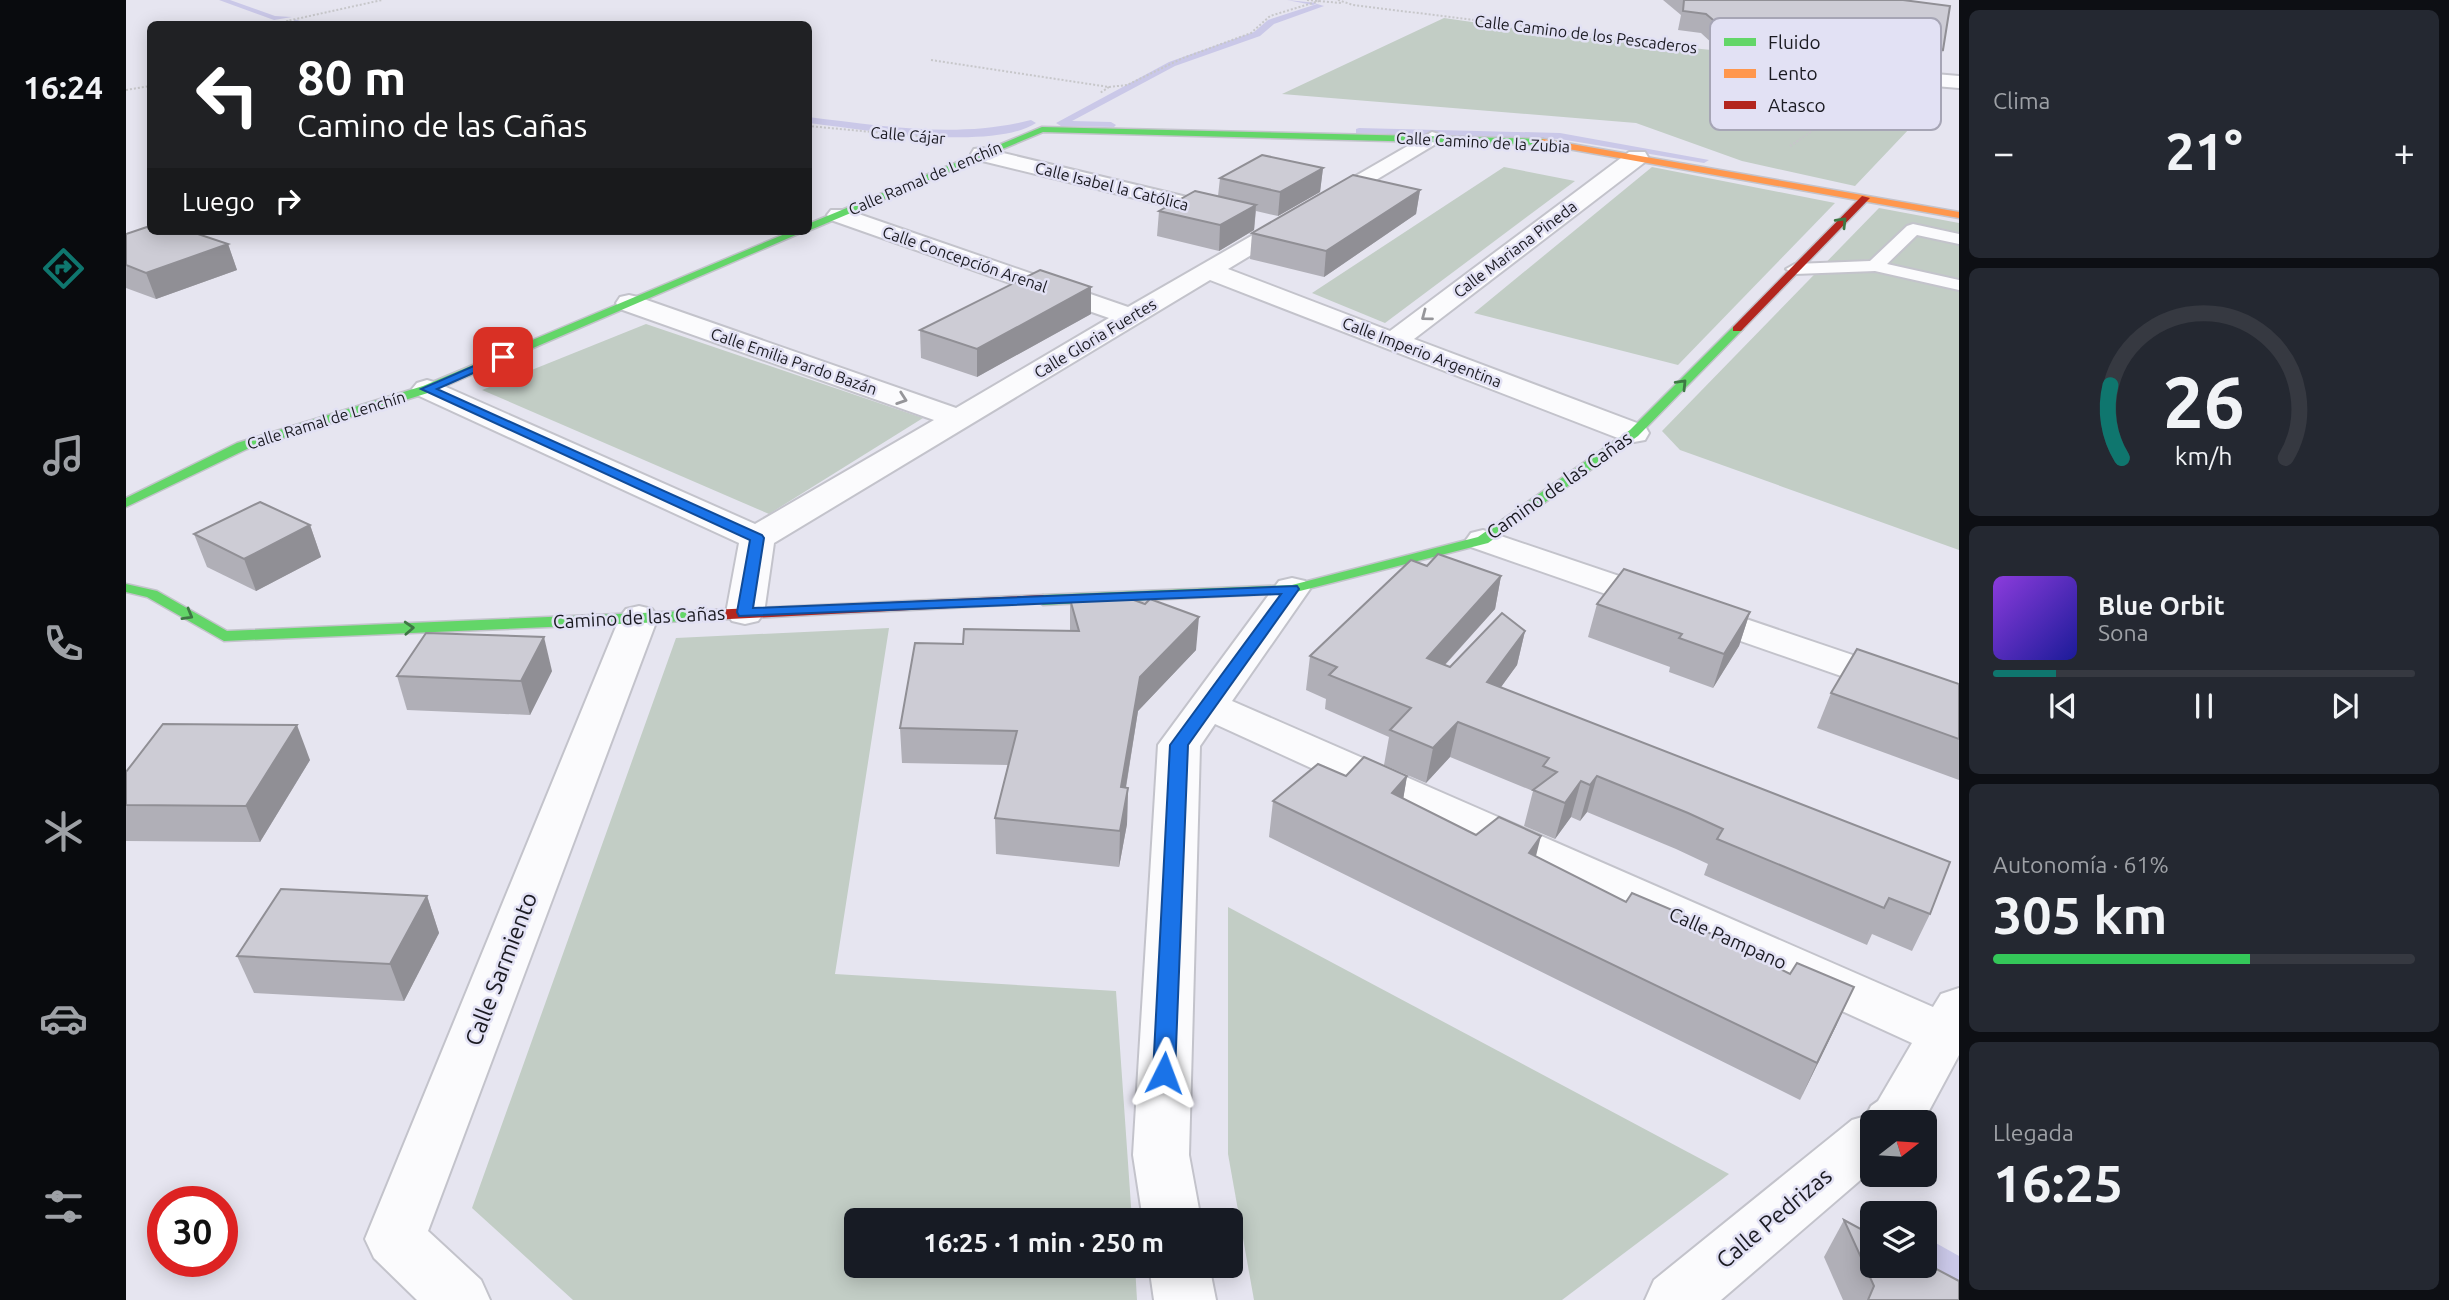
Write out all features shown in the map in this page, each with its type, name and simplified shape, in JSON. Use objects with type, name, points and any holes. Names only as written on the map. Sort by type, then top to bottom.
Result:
[{"type":"street","name":"Calle Camino de los Pescaderos","points":[[1941,80],[1959,82]]},
{"type":"street","name":"Calle Camino de la Zubia","points":[[1042,129],[1556,142],[1959,215]]},
{"type":"street","name":"Calle Ramal de Lenchín","points":[[812,226],[1042,129]]},
{"type":"street","name":"Calle Gloria Fuertes","points":[[757,538],[1432,138]]},
{"type":"street","name":"Calle Isabel la Católica","points":[[982,154],[1282,227]]},
{"type":"street","name":"Calle Mariana Pineda","points":[[1394,341],[1637,157]]},
{"type":"street","name":"Camino de las Cañas","points":[[126,588],[152,594],[224,636],[1292,589],[1483,540],[1634,433],[1865,198]]},
{"type":"street","name":"Calle Concepción Arenal","points":[[839,215],[1131,317]]},
{"type":"street","name":"Calle Ramal de Lenchín","points":[[126,503],[242,446],[427,389],[790,235]]},
{"type":"street","name":"Calle Imperio Argentina","points":[[1209,271],[1634,433]]},
{"type":"street","name":"Calle Emilia Pardo Bazán","points":[[629,303],[959,419]]},
{"type":"street","points":[[427,389],[757,538],[745,612]]},
{"type":"street","points":[[1483,540],[1959,705]]},
{"type":"street","points":[[1169,1208],[1161,1155],[1179,745],[1292,589]]},
{"type":"street","name":"Calle Sarmiento","points":[[459,1300],[395,1239],[639,617]]},
{"type":"street","name":"Calle Pampano","points":[[1207,705],[1951,1021]]},
{"type":"street","points":[[1899,1110],[1951,1021]]},
{"type":"street","name":"Calle Pedrizas","points":[[1676,1300],[1860,1146]]},
{"type":"street","points":[[1181,1278],[1185,1300]]},
{"type":"lane","points":[[1875,266],[1913,229],[1959,239]]},
{"type":"lane","points":[[1795,269],[1875,266],[1959,285]]},
{"type":"path","points":[[287,21],[382,0]]},
{"type":"path","points":[[1307,0],[1347,3]]},
{"type":"path","name":"Calle Camino de los Pescaderos","points":[[1338,0],[1659,44],[1710,48]]},
{"type":"path","points":[[931,60],[1110,87],[1127,85],[1183,58],[1251,33],[1270,16],[1319,1]]},
{"type":"path","points":[[126,90],[147,86]]},
{"type":"path","points":[[1042,129],[1110,87]]},
{"type":"path","name":"Calle Cájar","points":[[812,126],[1007,144]]},
{"type":"path","points":[[1745,176],[1813,130]]},
{"type":"shaded area","points":[[1444,18],[1563,35],[1710,50],[1710,130],[1908,130],[1855,186],[1742,161],[1636,123],[1282,94]]},
{"type":"shaded area","points":[[1504,167],[1575,181],[1385,323],[1312,293]]},
{"type":"shaded area","points":[[1652,167],[1835,203],[1678,365],[1474,313]]},
{"type":"shaded area","points":[[1879,208],[1959,223],[1959,550],[1680,450],[1662,431]]},
{"type":"shaded area","points":[[646,324],[923,418],[769,514],[482,390]]},
{"type":"shaded area","points":[[889,628],[835,974],[1116,991],[1131,1208],[844,1208],[844,1278],[1136,1278],[1137,1300],[573,1300],[472,1208],[676,638]]},
{"type":"shaded area","points":[[1228,907],[1729,1174],[1562,1300],[1254,1300],[1243,1238],[1243,1208],[1238,1208],[1228,1154]]},
{"type":"water","points":[[1937,1244],[1959,1256],[1959,1283],[1937,1271]]},
{"type":"building","points":[[1684,0],[1903,0],[1950,6],[1943,50],[1941,18],[1711,18],[1706,14],[1683,11]]},
{"type":"building","points":[[1262,155],[1323,168],[1280,192],[1220,178]]},
{"type":"building","points":[[1353,175],[1420,190],[1326,251],[1252,233]]},
{"type":"building","points":[[1195,191],[1256,205],[1220,225],[1159,211]]},
{"type":"building","points":[[147,227],[147,235],[201,235],[228,244],[146,273],[126,265],[126,234]]},
{"type":"building","points":[[1040,270],[1091,287],[977,349],[920,330]]},
{"type":"building","points":[[260,502],[310,525],[244,559],[194,534]]},
{"type":"building","points":[[1438,554],[1501,576],[1427,658],[1450,667],[1502,613],[1525,631],[1487,682],[1950,862],[1930,914],[1889,898],[1884,908],[1717,839],[1723,829],[1597,776],[1590,785],[1581,781],[1565,803],[1533,790],[1557,772],[1543,766],[1549,758],[1458,722],[1433,748],[1390,730],[1411,708],[1329,675],[1337,667],[1310,656],[1411,560],[1427,566]]},
{"type":"building","points":[[1624,569],[1750,612],[1724,654],[1679,638],[1682,634],[1597,604]]},
{"type":"building","points":[[1120,595],[1145,604],[1150,599],[1199,617],[1140,677],[1121,787],[1128,788],[1120,831],[995,818],[1017,731],[900,728],[915,643],[963,644],[964,629],[1079,631],[1070,599]]},
{"type":"building","points":[[426,633],[544,637],[521,681],[397,676]]},
{"type":"building","points":[[1857,649],[1959,684],[1959,739],[1831,693]]},
{"type":"building","points":[[163,724],[297,725],[246,806],[126,805],[126,772]]},
{"type":"building","points":[[1364,757],[1407,776],[1392,793],[1476,835],[1499,817],[1541,836],[1529,853],[1626,902],[1632,893],[1684,915],[1682,919],[1790,974],[1797,963],[1854,987],[1817,1063],[1273,801],[1318,764],[1346,776]]},
{"type":"building","points":[[281,889],[427,896],[390,964],[237,956]]},
{"type":"building","points":[[1844,1220],[1860,1229],[1860,1255]]},
{"type":"building","points":[[1937,1269],[1959,1281],[1959,1300],[1868,1300],[1874,1286],[1870,1278],[1937,1278]]},
{"type":"waterway","points":[[223,0],[274,18],[288,17]]},
{"type":"waterway","points":[[1291,0],[1313,3]]},
{"type":"waterway","points":[[1111,125],[1061,123],[1172,64],[1257,34],[1271,22],[1320,6]]},
{"type":"waterway","points":[[812,120],[952,134],[981,133],[1031,123]]},
{"type":"waterway","points":[[1359,131],[1560,136],[1704,160]]},
{"type":"traffic: fast","points":[[812,226],[1042,129],[1543,142]]},
{"type":"traffic: fast","points":[[126,503],[242,446],[427,389],[791,235]]},
{"type":"traffic: fast","points":[[1043,600],[1292,589],[1483,540],[1634,433],[1737,329]]},
{"type":"traffic: fast","points":[[126,588],[152,594],[224,636],[710,615]]},
{"type":"traffic: slow","points":[[1543,142],[1959,215]]},
{"type":"traffic: jam","points":[[1737,329],[1865,198]]},
{"type":"traffic: jam","points":[[710,615],[1043,600]]},
{"type":"route","points":[[503,357],[427,389],[757,538],[745,612],[1292,589],[1179,745],[1164,1073]]}]
